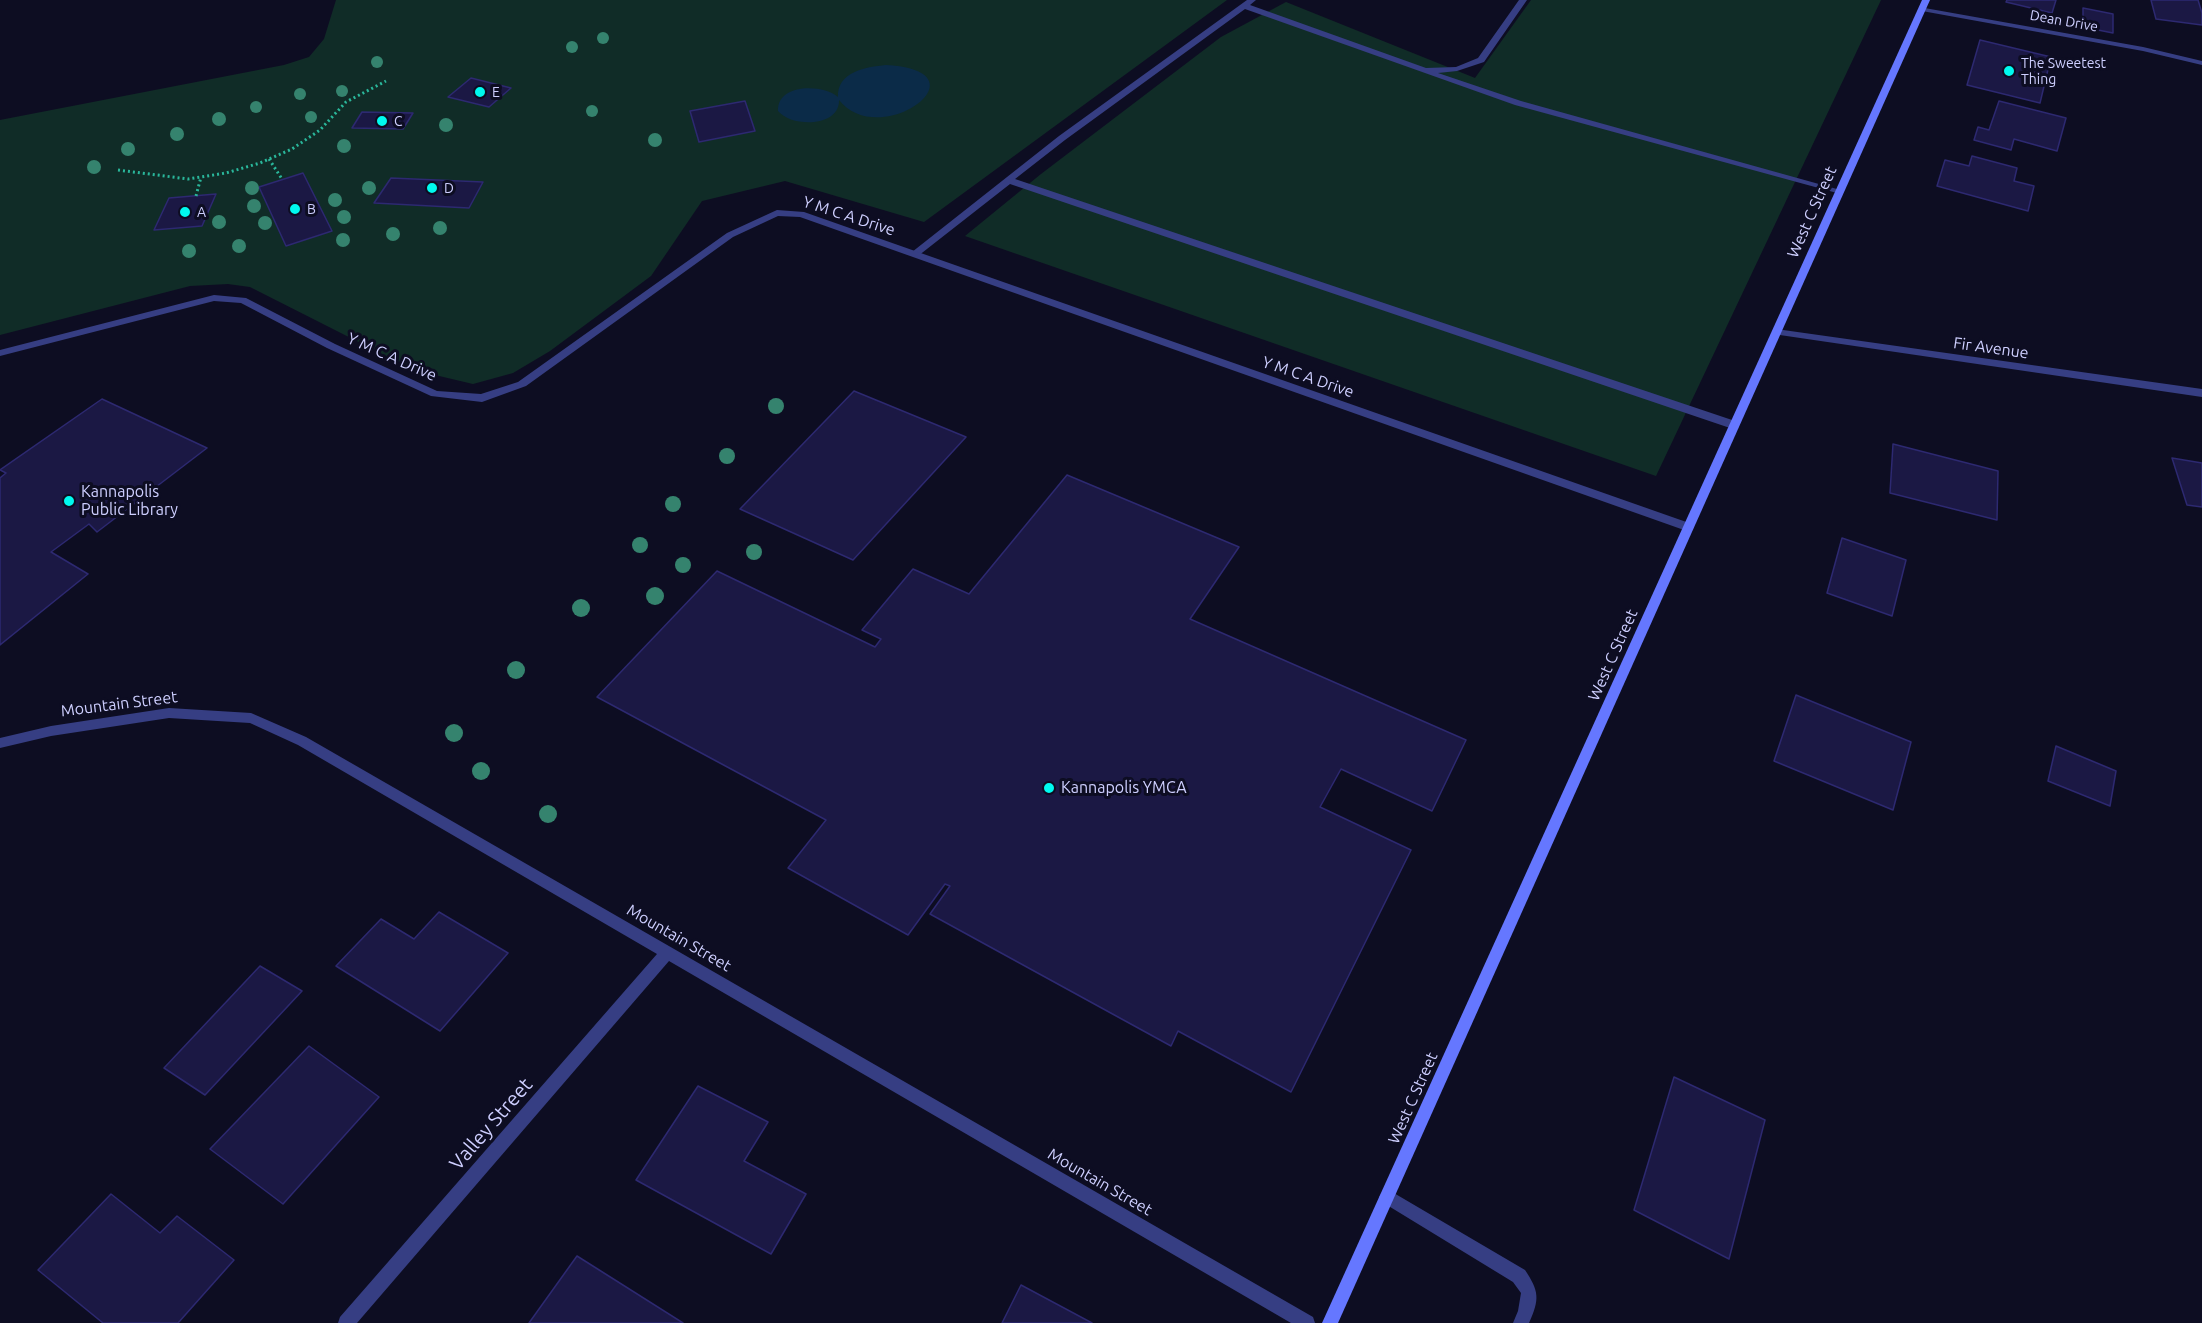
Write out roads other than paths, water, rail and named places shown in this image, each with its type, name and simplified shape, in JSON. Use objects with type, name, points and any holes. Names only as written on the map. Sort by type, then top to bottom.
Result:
[{"type":"main road","name":"West C Street","points":[[1330,1323],[1924,5]]},
{"type":"street","points":[[915,254],[1062,138],[1252,0]]},
{"type":"street","points":[[1425,71],[1457,69],[1481,60],[1523,0]]},
{"type":"street","name":"Dean Drive","points":[[1924,5],[2202,63]]},
{"type":"street","points":[[1244,6],[1518,103],[1840,191]]},
{"type":"street","points":[[1008,180],[1734,426]]},
{"type":"street","name":"Y M C A Drive","points":[[0,353],[214,298],[243,300],[331,346],[435,394],[482,398],[522,384],[730,235],[777,213],[801,214],[1688,527]]},
{"type":"street","name":"Fir Avenue","points":[[1776,332],[2202,393]]},
{"type":"street","name":"Mountain Street","points":[[0,743],[51,731],[168,713],[250,718],[302,741],[1306,1323]]},
{"type":"street","name":"Valley Street","points":[[346,1323],[668,952]]},
{"type":"street","points":[[1386,1197],[1519,1276],[1529,1291],[1521,1323]]},
{"type":"water","points":[[886,65],[916,70],[929,80],[928,92],[917,104],[900,113],[878,117],[857,114],[839,100],[832,116],[814,122],[794,120],[778,111],[785,95],[793,91],[812,88],[838,97],[842,82],[847,76],[861,69]]},
{"type":"place","name":"The Sweetest Thing","points":[[2009,71]]},
{"type":"place","name":"E","points":[[480,92]]},
{"type":"place","name":"C","points":[[382,121]]},
{"type":"place","name":"D","points":[[432,188]]},
{"type":"place","name":"B","points":[[295,209]]},
{"type":"place","name":"A","points":[[185,212]]},
{"type":"place","name":"Kannapolis Public Library","points":[[69,501]]},
{"type":"place","name":"Kannapolis YMCA","points":[[1049,788]]}]
